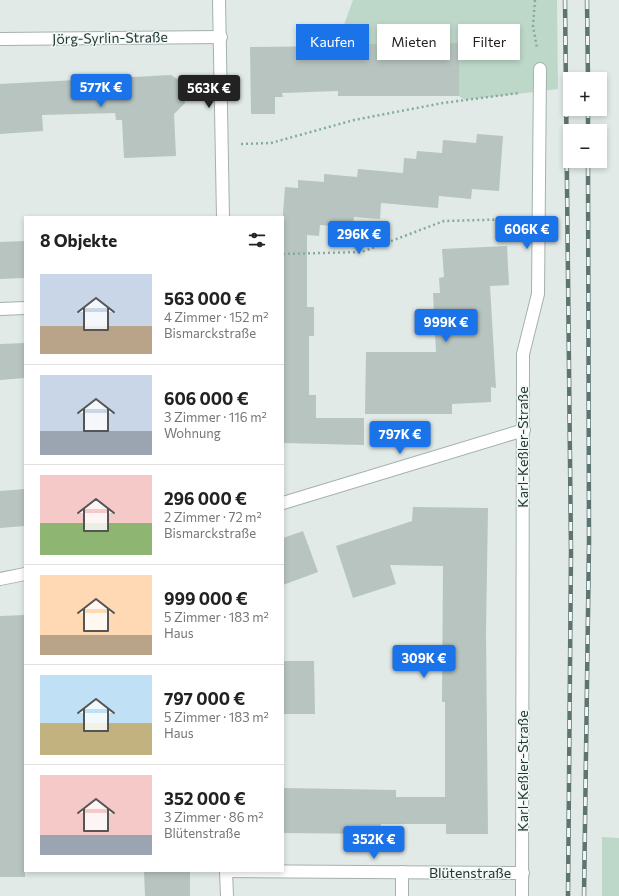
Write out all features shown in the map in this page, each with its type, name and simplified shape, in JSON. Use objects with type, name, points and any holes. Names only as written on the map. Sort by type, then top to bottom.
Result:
[{"type":"street","points":[[219,0],[221,37],[223,216]]},
{"type":"street","name":"Jörg-Syrlin-Straße","points":[[0,39],[221,37]]},
{"type":"street","name":"Karl-Keßler-Straße","points":[[522,896],[523,354],[538,294],[540,69]]},
{"type":"street","points":[[0,309],[24,308]]},
{"type":"street","points":[[284,503],[524,430]]},
{"type":"street","points":[[0,579],[24,574]]},
{"type":"street","name":"Blütenstraße","points":[[284,871],[523,873]]},
{"type":"street","points":[[226,872],[227,896]]},
{"type":"street","points":[[402,872],[402,896]]},
{"type":"path","points":[[535,0],[533,26],[540,69]]},
{"type":"path","points":[[222,145],[271,143],[354,120],[428,106],[539,90]]},
{"type":"path","points":[[284,254],[362,252],[444,221],[539,218]]},
{"type":"green space","points":[[353,0],[557,0],[558,89],[465,100],[459,96],[458,60],[520,60],[520,24],[458,24],[458,43],[450,43],[450,24],[377,24],[377,44],[369,44],[369,24],[344,24]]},
{"type":"green space","points":[[602,837],[619,838],[619,896],[602,896]]},
{"type":"building","points":[[450,43],[458,43],[459,96],[338,96],[338,91],[282,93],[283,97],[275,97],[275,114],[251,114],[250,47],[296,46],[296,60],[369,60],[369,44],[377,44],[377,60],[450,60]]},
{"type":"building","points":[[171,75],[183,83],[185,103],[174,114],[176,156],[124,158],[122,120],[116,120],[115,113],[42,115],[43,131],[0,134],[0,84]]},
{"type":"building","points":[[477,134],[503,136],[499,191],[472,189],[471,199],[439,196],[438,208],[381,203],[380,219],[354,217],[353,227],[320,225],[319,236],[307,235],[307,307],[314,307],[314,336],[309,336],[309,395],[316,395],[316,418],[364,418],[364,445],[284,443],[283,213],[285,187],[298,188],[298,180],[324,182],[324,174],[357,177],[358,169],[403,173],[404,158],[416,159],[417,151],[442,153],[443,140],[476,143]]},
{"type":"building","points":[[24,241],[24,278],[0,279],[0,242]]},
{"type":"building","points":[[507,246],[509,285],[490,286],[496,388],[491,387],[491,402],[452,404],[452,414],[365,414],[366,352],[436,352],[433,293],[440,293],[439,278],[444,277],[442,249]]},
{"type":"building","points":[[24,343],[24,378],[0,380],[0,344]]},
{"type":"building","points":[[24,489],[24,526],[0,528],[0,491]]},
{"type":"building","points":[[413,507],[488,508],[486,632],[488,834],[446,834],[446,824],[381,824],[381,834],[284,833],[284,788],[396,790],[396,797],[445,797],[445,702],[442,702],[443,566],[390,565],[396,584],[353,598],[336,546],[412,521]]},
{"type":"building","points":[[303,531],[318,572],[284,585],[284,538]]},
{"type":"building","points":[[24,615],[25,877],[0,877],[0,616]]},
{"type":"building","points":[[284,661],[314,661],[315,714],[284,714]]},
{"type":"building","points":[[144,872],[190,872],[190,896],[145,896]]},
{"type":"railway","points":[[565,0],[571,552],[568,896]]},
{"type":"railway","points":[[587,0],[588,72]]},
{"type":"railway","points":[[588,116],[588,124]]},
{"type":"railway","points":[[584,896],[589,542],[588,168]]}]
